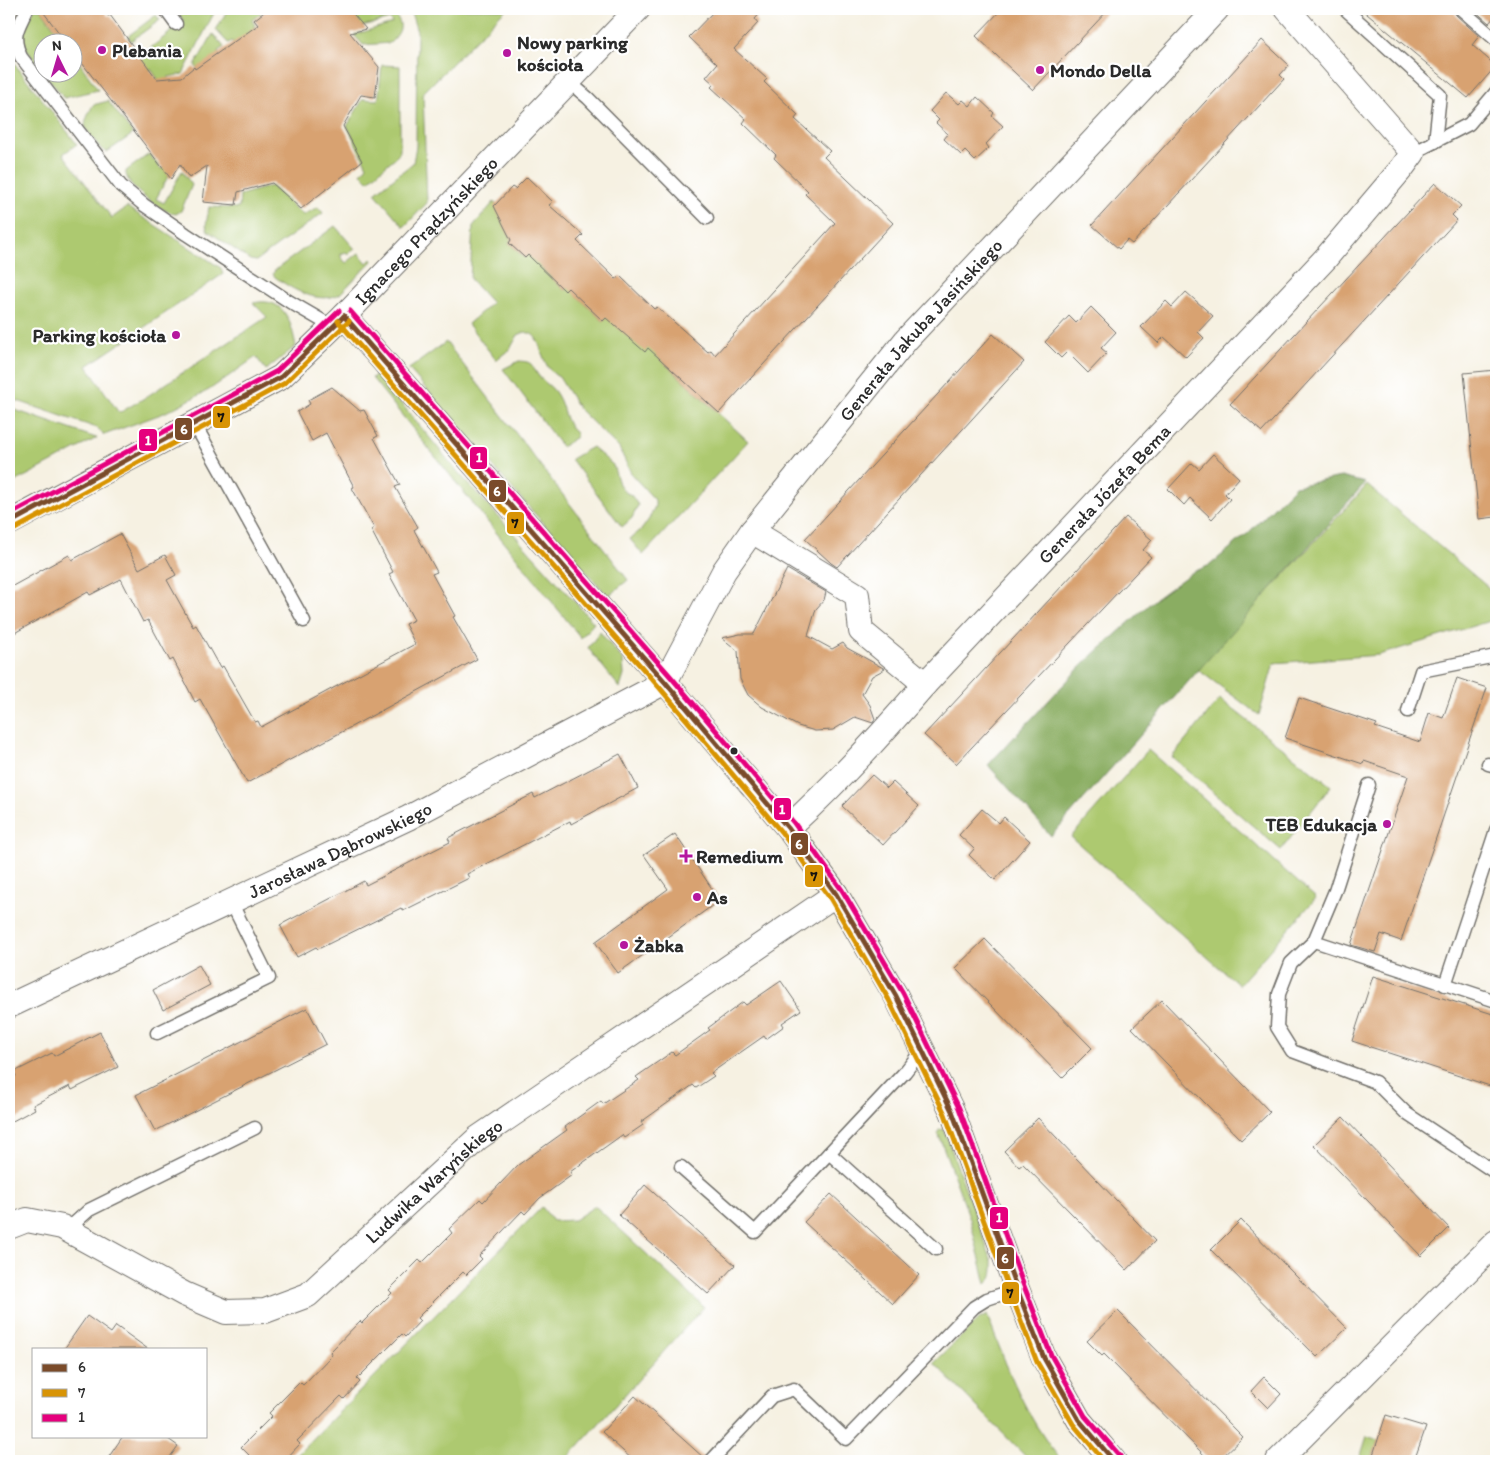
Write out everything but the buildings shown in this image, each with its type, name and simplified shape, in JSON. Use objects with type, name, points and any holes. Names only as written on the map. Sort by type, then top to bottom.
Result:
[{"type":"street","name":"Ignacego Prądzyńskiego","points":[[9,523],[281,377],[339,322],[638,9]]},
{"type":"street","name":"Generała Jakuba Jasińskiego","points":[[665,682],[724,571],[752,530],[906,340],[1217,9]]},
{"type":"street","points":[[1287,9],[1413,153]]},
{"type":"street","name":"Generała Józefa Bema","points":[[788,828],[878,738],[925,684],[1325,259],[1413,153]]},
{"type":"street","points":[[339,322],[665,682],[788,828],[836,894],[896,996],[952,1111],[1044,1358],[1079,1420],[1114,1461]]},
{"type":"street","points":[[752,530],[857,595],[861,631],[925,684]]},
{"type":"street","name":"Jarosława Dąbrowskiego","points":[[9,1006],[408,818],[665,682]]},
{"type":"street","name":"Ludwika Waryńskiego","points":[[9,1227],[26,1220],[62,1227],[184,1294],[226,1312],[265,1311],[308,1296],[478,1138],[836,894]]},
{"type":"street","points":[[1278,1461],[1496,1242]]},
{"type":"lane","points":[[27,9],[16,34],[15,45],[21,57],[121,186],[144,205],[192,238],[290,302],[339,322]]},
{"type":"lane","points":[[165,9],[176,24]]},
{"type":"lane","points":[[1345,9],[1440,95],[1436,142]]},
{"type":"lane","points":[[1461,9],[1496,40]]},
{"type":"lane","points":[[568,81],[588,98],[707,218]]},
{"type":"lane","points":[[1413,153],[1469,124],[1496,92]]},
{"type":"lane","points":[[194,423],[304,621]]},
{"type":"lane","points":[[1408,710],[1421,671],[1496,656]]},
{"type":"lane","points":[[1369,785],[1335,891],[1314,941],[1291,962],[1279,994],[1277,1027],[1292,1051],[1375,1082],[1407,1114],[1496,1173]]},
{"type":"lane","points":[[1445,985],[1496,830]]},
{"type":"lane","points":[[157,1033],[269,978],[230,902]]},
{"type":"lane","points":[[1314,941],[1496,1001]]},
{"type":"lane","points":[[681,1167],[755,1232],[905,1072],[922,1050]]},
{"type":"lane","points":[[66,1230],[88,1210],[255,1128]]},
{"type":"lane","points":[[829,1152],[936,1249]]},
{"type":"lane","points":[[711,1461],[772,1396],[794,1389],[846,1439],[974,1307],[987,1299],[1017,1288]]},
{"type":"green space","points":[[34,9],[41,9],[57,32],[32,32],[32,57],[23,44],[24,32]]},
{"type":"green space","points":[[175,9],[216,9],[183,74],[168,77],[163,86],[151,69],[143,73],[137,63],[142,55],[184,21]]},
{"type":"green space","points":[[228,9],[259,9],[262,12],[252,20],[255,25],[245,43],[236,45],[232,41],[228,43],[216,30]]},
{"type":"green space","points":[[352,9],[391,9],[400,23],[400,30],[390,43],[363,45],[354,35],[392,23],[390,19],[350,29],[346,25],[354,12]]},
{"type":"green space","points":[[410,9],[506,9],[423,93],[427,203],[404,227],[375,193],[413,163],[416,146],[417,32]]},
{"type":"green space","points":[[156,15],[160,20],[131,41],[128,36]]},
{"type":"green space","points":[[213,34],[224,47],[218,51],[221,57],[198,70],[195,65]]},
{"type":"green space","points":[[9,54],[77,144],[63,154],[112,218],[127,207],[221,268],[223,274],[87,366],[119,413],[267,317],[253,303],[273,303],[285,313],[292,328],[296,346],[266,370],[256,357],[209,390],[164,413],[104,435],[97,428],[9,398]]},
{"type":"green space","points":[[382,65],[400,66],[400,150],[398,155],[368,181],[361,173],[367,166],[347,126],[363,99],[378,100]]},
{"type":"green space","points":[[82,66],[98,90],[64,98],[51,82],[82,82]]},
{"type":"green space","points":[[108,101],[133,134],[107,152],[101,149],[85,128],[86,119],[93,105]]},
{"type":"green space","points":[[149,154],[161,169],[169,167],[171,171],[156,199],[164,203],[182,171],[192,185],[181,211],[176,214],[154,204],[137,190],[127,177],[126,171]]},
{"type":"green space","points":[[271,186],[303,215],[318,207],[323,213],[256,261],[250,260],[208,231],[206,225],[209,207],[239,208],[240,195]]},
{"type":"green space","points":[[494,202],[498,207],[511,240],[509,243],[524,258],[531,252],[542,263],[540,267],[565,291],[570,285],[578,297],[603,321],[609,315],[645,351],[651,345],[657,356],[748,441],[643,555],[630,539],[642,529],[649,519],[655,506],[655,500],[632,475],[619,448],[579,409],[559,377],[549,368],[533,335],[525,332],[518,335],[510,349],[496,360],[468,324],[492,303],[470,279],[473,226]]},
{"type":"green space","points":[[335,226],[355,249],[348,254],[346,252],[341,254],[346,263],[359,253],[367,263],[371,259],[372,261],[340,294],[324,298],[315,297],[290,287],[275,277],[273,274],[275,270]]},
{"type":"green space","points":[[446,342],[628,580],[608,596],[409,369]]},
{"type":"green space","points":[[519,361],[531,364],[560,400],[566,420],[576,433],[576,437],[562,447],[503,369]]},
{"type":"green space","points":[[377,374],[458,472],[594,623],[581,638],[372,378]]},
{"type":"green space","points":[[9,408],[96,438],[97,438],[9,485]]},
{"type":"green space","points":[[592,447],[613,465],[619,484],[625,492],[631,495],[638,505],[632,518],[622,527],[571,459]]},
{"type":"green space","points":[[1341,477],[1365,483],[1051,836],[988,765],[1082,665],[1154,600],[1191,573],[1210,565],[1247,534],[1295,486]]},
{"type":"green space","points":[[1367,485],[1496,594],[1496,619],[1379,655],[1274,663],[1259,715],[1197,669]]},
{"type":"green space","points":[[600,632],[623,660],[624,675],[620,688],[588,648]]},
{"type":"green space","points":[[1220,699],[1331,786],[1281,850],[1172,757]]},
{"type":"green space","points":[[1148,750],[1316,898],[1239,985],[1071,837]]},
{"type":"green space","points":[[944,1129],[993,1264],[992,1275],[986,1284],[970,1219],[938,1133],[939,1130]]},
{"type":"green space","points":[[595,1206],[704,1307],[565,1461],[291,1461],[542,1207],[553,1221],[574,1220]]},
{"type":"green space","points":[[987,1315],[1027,1410],[1049,1445],[1062,1461],[1030,1461],[934,1363],[979,1319]]},
{"type":"green space","points":[[1367,1436],[1378,1440],[1371,1461],[1359,1461]]},
{"type":"transit line","name":"1","points":[[9,515],[277,371],[339,311]]},
{"type":"transit line","name":"1","points":[[350,311],[671,677],[794,823],[842,890],[903,993],[959,1108],[1051,1355],[1085,1416],[1120,1456]]},
{"type":"transit line","name":"6","points":[[344,316],[665,682],[788,828],[836,894],[896,996],[952,1111],[1044,1358],[1079,1420],[1114,1461]]},
{"type":"transit line","name":"6","points":[[9,523],[281,377],[344,316]]},
{"type":"transit line","name":"7","points":[[338,321],[659,687],[782,833],[830,898],[889,1000],[945,1114],[1037,1362],[1073,1424],[1104,1461]]},
{"type":"transit line","name":"7","points":[[13,530],[285,383],[349,321]]},
{"type":"place","name":"Plebania","points":[[102,50]]},
{"type":"place","name":"Nowy parking kościoła","points":[[507,53]]},
{"type":"place","name":"Mondo Della","points":[[1040,70]]},
{"type":"place","name":"Parking kościoła","points":[[176,335]]},
{"type":"place","name":"TEB Edukacja","points":[[1387,824]]},
{"type":"place","name":"Remedium","points":[[686,856]]},
{"type":"place","name":"As","points":[[697,897]]},
{"type":"place","name":"Żabka","points":[[624,945]]}]
